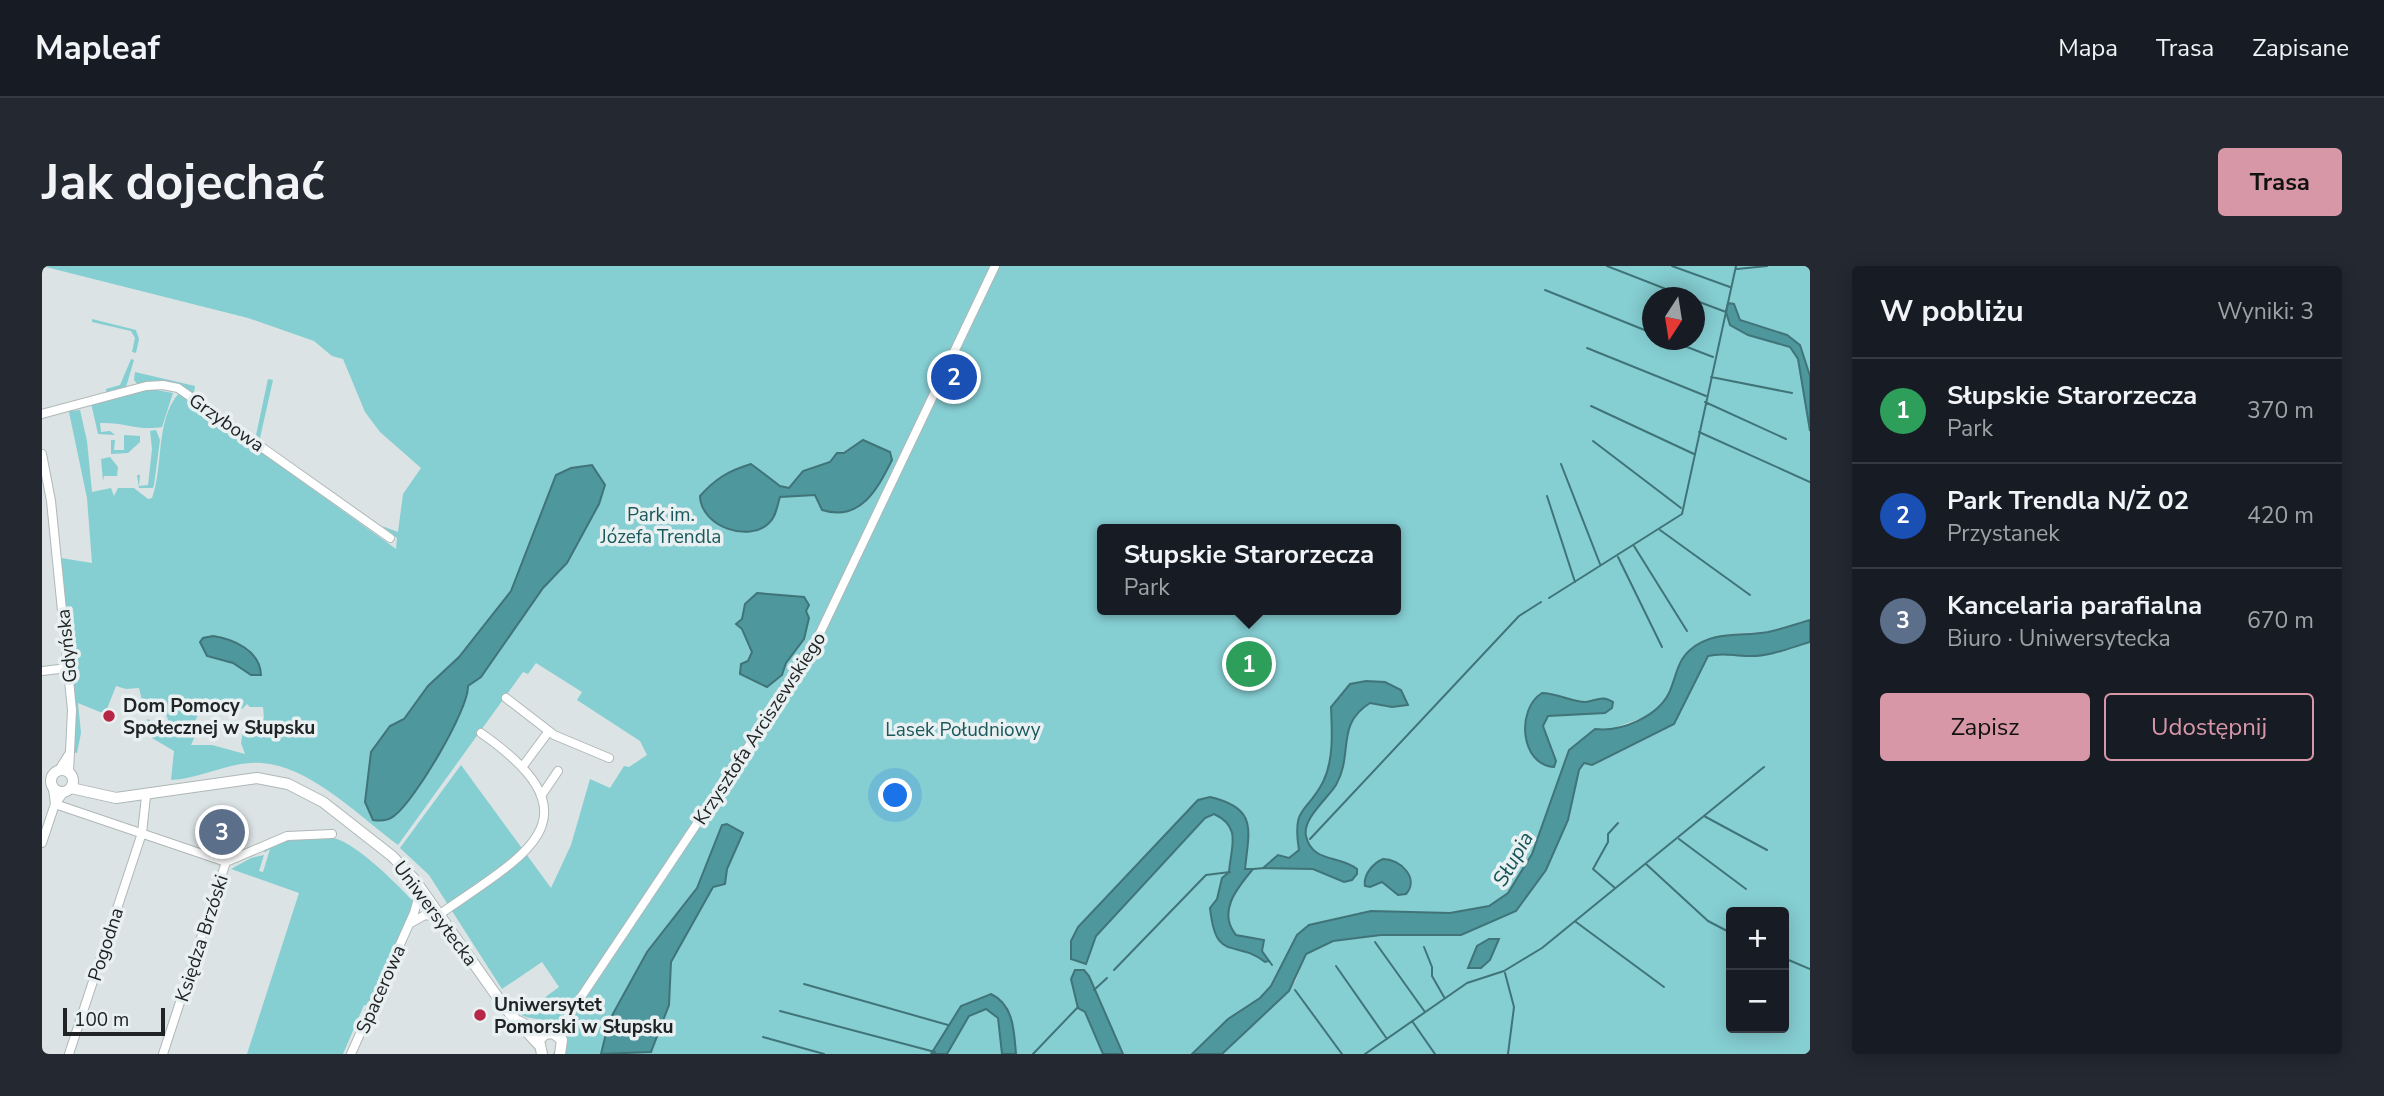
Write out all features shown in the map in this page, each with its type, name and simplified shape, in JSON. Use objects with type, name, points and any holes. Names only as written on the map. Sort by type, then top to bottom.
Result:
[{"type":"main road","name":"Uniwersytecka","points":[[162,791],[247,778],[272,780],[323,802],[392,856],[421,888],[515,1019],[545,1044]]},
{"type":"main road","points":[[58,780],[114,791],[162,791]]},
{"type":"main road","points":[[58,780],[116,798],[146,796],[162,791]]},
{"type":"main road","points":[[545,1044],[564,1044],[559,1054]]},
{"type":"street","name":"Krzysztofa Arciszewskiego","points":[[545,1044],[565,1021],[810,656],[995,266]]},
{"type":"street","name":"Grzybowa","points":[[42,414],[146,386],[163,384],[178,388],[390,538]]},
{"type":"street","name":"Gdyńska","points":[[42,454],[51,501],[72,710],[69,754],[58,780],[55,804],[42,843]]},
{"type":"street","points":[[42,671],[68,668]]},
{"type":"street","points":[[506,698],[549,731],[609,758]]},
{"type":"street","points":[[523,766],[549,731]]},
{"type":"street","points":[[441,916],[526,853],[541,830],[544,814],[541,796],[523,766],[481,733]]},
{"type":"street","points":[[541,796],[558,771]]},
{"type":"street","name":"Pogodna","points":[[69,1054],[142,833],[146,796]]},
{"type":"street","points":[[55,804],[226,863],[279,838],[332,834]]},
{"type":"street","name":"Księdza Brzóski","points":[[163,1054],[226,863]]},
{"type":"street","name":"Spacerowa","points":[[351,1054],[409,924],[421,888]]},
{"type":"street","name":"Spacerowa","points":[[409,924],[425,915],[441,916]]},
{"type":"green space","points":[[42,266],[1810,266],[1810,620],[1766,632],[1730,634],[1677,671],[1668,695],[1651,715],[1608,730],[1555,787],[1550,810],[1532,854],[1508,893],[1489,906],[1450,913],[1371,911],[1297,935],[1271,986],[1260,998],[1228,1019],[1192,1054],[553,1054],[568,1028],[557,1022],[521,1015],[559,987],[542,962],[502,989],[429,875],[400,848],[461,765],[551,888],[571,845],[590,779],[610,788],[624,766],[629,767],[647,755],[640,741],[577,700],[582,692],[536,663],[528,674],[523,672],[398,845],[315,782],[279,766],[249,763],[171,780],[174,751],[152,738],[147,719],[150,720],[155,734],[171,728],[163,706],[145,713],[139,688],[126,689],[116,686],[105,714],[78,703],[81,733],[77,753],[73,752],[76,712],[61,558],[92,563],[87,498],[69,412],[63,412],[80,410],[87,441],[92,492],[111,488],[114,496],[118,488],[134,488],[148,499],[152,498],[166,416],[179,393],[396,549],[397,538],[382,526],[398,532],[403,494],[421,468],[380,432],[365,412],[343,359],[332,356],[314,341],[248,318]],"holes":[[[205,698],[242,709],[247,704],[250,707],[263,707],[264,718],[243,730],[241,743],[245,754],[212,745],[191,745],[195,736],[190,733]]]},
{"type":"green space","points":[[92,319],[136,330],[139,339],[136,353],[132,352],[135,338],[131,331],[92,322]]},
{"type":"green space","points":[[131,359],[134,360],[126,387],[106,392],[106,389],[120,385]]},
{"type":"green space","points":[[135,372],[195,386],[194,393],[176,385],[138,385],[134,380]]},
{"type":"green space","points":[[268,379],[273,380],[260,438],[269,447],[256,435]]},
{"type":"green space","points":[[151,389],[173,393],[162,427],[100,423],[101,432],[110,431],[115,435],[98,434],[91,403]]},
{"type":"green space","points":[[156,430],[160,440],[154,485],[153,488],[139,488],[137,475],[140,475],[139,486],[148,485],[152,449],[150,431]]},
{"type":"green space","points":[[124,435],[140,436],[140,442],[128,453],[111,454],[111,440],[115,440],[114,450],[124,450]]},
{"type":"green space","points":[[110,457],[118,467],[117,476],[104,476],[103,481],[101,459]]},
{"type":"green space","points":[[1810,642],[1810,1054],[1222,1054],[1295,982],[1306,954],[1333,941],[1381,935],[1461,935],[1516,911],[1546,870],[1568,820],[1579,769],[1584,763],[1592,765],[1674,724],[1708,656],[1748,656],[1779,652]]},
{"type":"green space","points":[[328,837],[350,845],[362,853],[414,902],[369,1006],[364,1005],[343,1054],[247,1054],[299,893],[231,869],[251,858],[264,855],[259,871],[263,872],[270,849],[265,852],[261,850],[292,839]]},
{"type":"shaded area","points":[[1728,303],[1734,304],[1740,320],[1787,335],[1800,345],[1810,376],[1810,431],[1798,359],[1790,347],[1748,335],[1730,325],[1726,312]]},
{"type":"shaded area","points":[[863,440],[890,452],[892,460],[873,492],[857,507],[835,513],[822,510],[815,495],[780,497],[771,521],[750,532],[727,529],[708,516],[702,507],[700,496],[722,476],[735,470],[751,464],[780,486],[789,488],[803,471],[830,462],[837,453],[844,453]]},
{"type":"shaded area","points":[[592,465],[605,485],[599,504],[567,563],[543,588],[481,677],[468,686],[460,714],[450,734],[414,793],[392,818],[373,820],[365,802],[371,752],[390,726],[404,719],[428,686],[459,657],[511,591],[556,475],[571,468]]},
{"type":"shaded area","points":[[757,593],[804,597],[809,605],[804,639],[786,663],[782,675],[767,687],[740,674],[741,664],[748,661],[752,652],[742,629],[736,624],[742,619],[745,604]]},
{"type":"shaded area","points":[[1810,620],[1810,642],[1763,655],[1708,656],[1674,724],[1592,765],[1584,763],[1579,770],[1568,820],[1546,870],[1516,911],[1461,935],[1381,935],[1333,941],[1306,954],[1289,991],[1222,1054],[1192,1054],[1228,1019],[1260,998],[1271,986],[1297,935],[1309,925],[1371,911],[1450,913],[1489,906],[1508,893],[1532,854],[1569,750],[1595,729],[1627,725],[1656,709],[1669,693],[1682,659],[1690,650],[1708,639],[1768,632]]},
{"type":"shaded area","points":[[213,636],[237,643],[251,652],[261,675],[251,675],[233,663],[207,656],[200,642],[203,638]]},
{"type":"shaded area","points":[[1385,682],[1401,690],[1408,705],[1392,707],[1370,703],[1359,712],[1349,730],[1344,762],[1336,785],[1312,816],[1306,829],[1309,845],[1314,851],[1350,865],[1357,869],[1357,874],[1352,880],[1344,882],[1313,869],[1263,868],[1278,855],[1289,858],[1299,850],[1299,817],[1317,793],[1327,773],[1332,745],[1331,707],[1350,684]]},
{"type":"shaded area","points":[[1542,693],[1582,702],[1603,698],[1613,702],[1612,708],[1605,713],[1548,716],[1543,726],[1556,761],[1554,767],[1543,764],[1534,757],[1528,747],[1526,735],[1528,711]]},
{"type":"shaded area","points":[[1210,797],[1236,807],[1247,822],[1245,869],[1253,869],[1231,900],[1228,918],[1236,935],[1264,940],[1262,951],[1269,961],[1265,962],[1254,955],[1228,947],[1217,937],[1210,908],[1217,899],[1222,878],[1229,872],[1233,838],[1228,825],[1214,814],[1205,818],[1096,936],[1086,964],[1071,959],[1071,941],[1078,927],[1198,800]]},
{"type":"shaded area","points":[[727,824],[743,833],[727,869],[725,884],[713,887],[671,962],[669,1005],[651,1052],[601,1054],[609,1021],[647,952],[697,888],[722,825]]},
{"type":"shaded area","points":[[1383,859],[1396,862],[1406,870],[1411,882],[1406,894],[1398,895],[1382,882],[1370,887],[1365,886],[1370,870]]},
{"type":"shaded area","points":[[1489,939],[1499,939],[1490,960],[1481,968],[1468,968],[1477,946]]},
{"type":"shaded area","points":[[1075,970],[1084,970],[1089,976],[1123,1054],[1103,1054],[1085,1012],[1078,1008],[1071,979]]},
{"type":"shaded area","points":[[991,994],[999,999],[1008,1012],[1016,1054],[1002,1054],[998,1018],[986,1009],[969,1016],[947,1054],[931,1054],[961,1006]]},
{"type":"waterway","points":[[1607,266],[1661,287]]},
{"type":"waterway","points":[[1672,266],[1730,287]]},
{"type":"waterway","points":[[1549,598],[1682,514],[1736,266]]},
{"type":"waterway","points":[[1737,269],[1767,266]]},
{"type":"waterway","points":[[1545,290],[1642,329]]},
{"type":"waterway","points":[[1705,304],[1726,312]]},
{"type":"waterway","points":[[1587,348],[1706,396]]},
{"type":"waterway","points":[[1695,350],[1713,357]]},
{"type":"waterway","points":[[1711,377],[1792,393]]},
{"type":"waterway","points":[[1705,402],[1786,439]]},
{"type":"waterway","points":[[1591,406],[1694,454]]},
{"type":"waterway","points":[[1699,432],[1810,482]]},
{"type":"waterway","points":[[1593,441],[1681,508]]},
{"type":"waterway","points":[[1561,464],[1600,564]]},
{"type":"waterway","points":[[1547,496],[1575,582]]},
{"type":"waterway","points":[[1660,530],[1750,595]]},
{"type":"waterway","points":[[1634,546],[1687,631]]},
{"type":"waterway","points":[[1618,557],[1662,647]]},
{"type":"waterway","points":[[1310,839],[1519,616],[1541,602]]},
{"type":"waterway","points":[[1365,1054],[1467,983],[1504,971],[1542,948],[1764,767]]},
{"type":"waterway","points":[[1704,816],[1767,850]]},
{"type":"waterway","points":[[1615,888],[1593,869],[1608,842],[1608,834],[1618,823]]},
{"type":"waterway","points":[[1679,839],[1746,889]]},
{"type":"waterway","points":[[1646,864],[1708,921],[1726,930]]},
{"type":"waterway","points":[[1253,869],[1265,868]]},
{"type":"waterway","points":[[1114,970],[1206,875],[1230,872]]},
{"type":"waterway","points":[[1576,922],[1664,987]]},
{"type":"waterway","points":[[1375,942],[1425,1012]]},
{"type":"waterway","points":[[1424,947],[1432,967],[1432,976],[1444,997]]},
{"type":"waterway","points":[[1789,960],[1810,969]]},
{"type":"waterway","points":[[1269,961],[1272,965]]},
{"type":"waterway","points":[[1336,966],[1387,1039]]},
{"type":"waterway","points":[[1505,973],[1514,1007],[1508,1054]]},
{"type":"waterway","points":[[1094,990],[1107,978]]},
{"type":"waterway","points":[[804,984],[948,1025]]},
{"type":"waterway","points":[[1295,990],[1342,1054]]},
{"type":"waterway","points":[[1033,1054],[1078,1007]]},
{"type":"waterway","points":[[780,1011],[935,1052]]},
{"type":"waterway","points":[[1412,1021],[1435,1054]]},
{"type":"waterway","points":[[763,1037],[824,1054]]},
{"type":"place","name":"Park Trendla N/Ż 02","points":[[954,377]]},
{"type":"place","name":"Słupskie Starorzecza","points":[[1249,664]]},
{"type":"place","name":"Dom Pomocy Społecznej w Słupsku","points":[[109,716]]},
{"type":"place","name":"Kancelaria parafialna","points":[[222,832]]},
{"type":"place","name":"Uniwersytet Pomorski w Słupsku","points":[[480,1015]]},
{"type":"park label","name":"Park im. Józefa Trendla","points":[[661,525]]},
{"type":"park label","name":"Lasek Południowy","points":[[963,729]]},
{"type":"water label","name":"Słupia","points":[[1513,859]]}]
